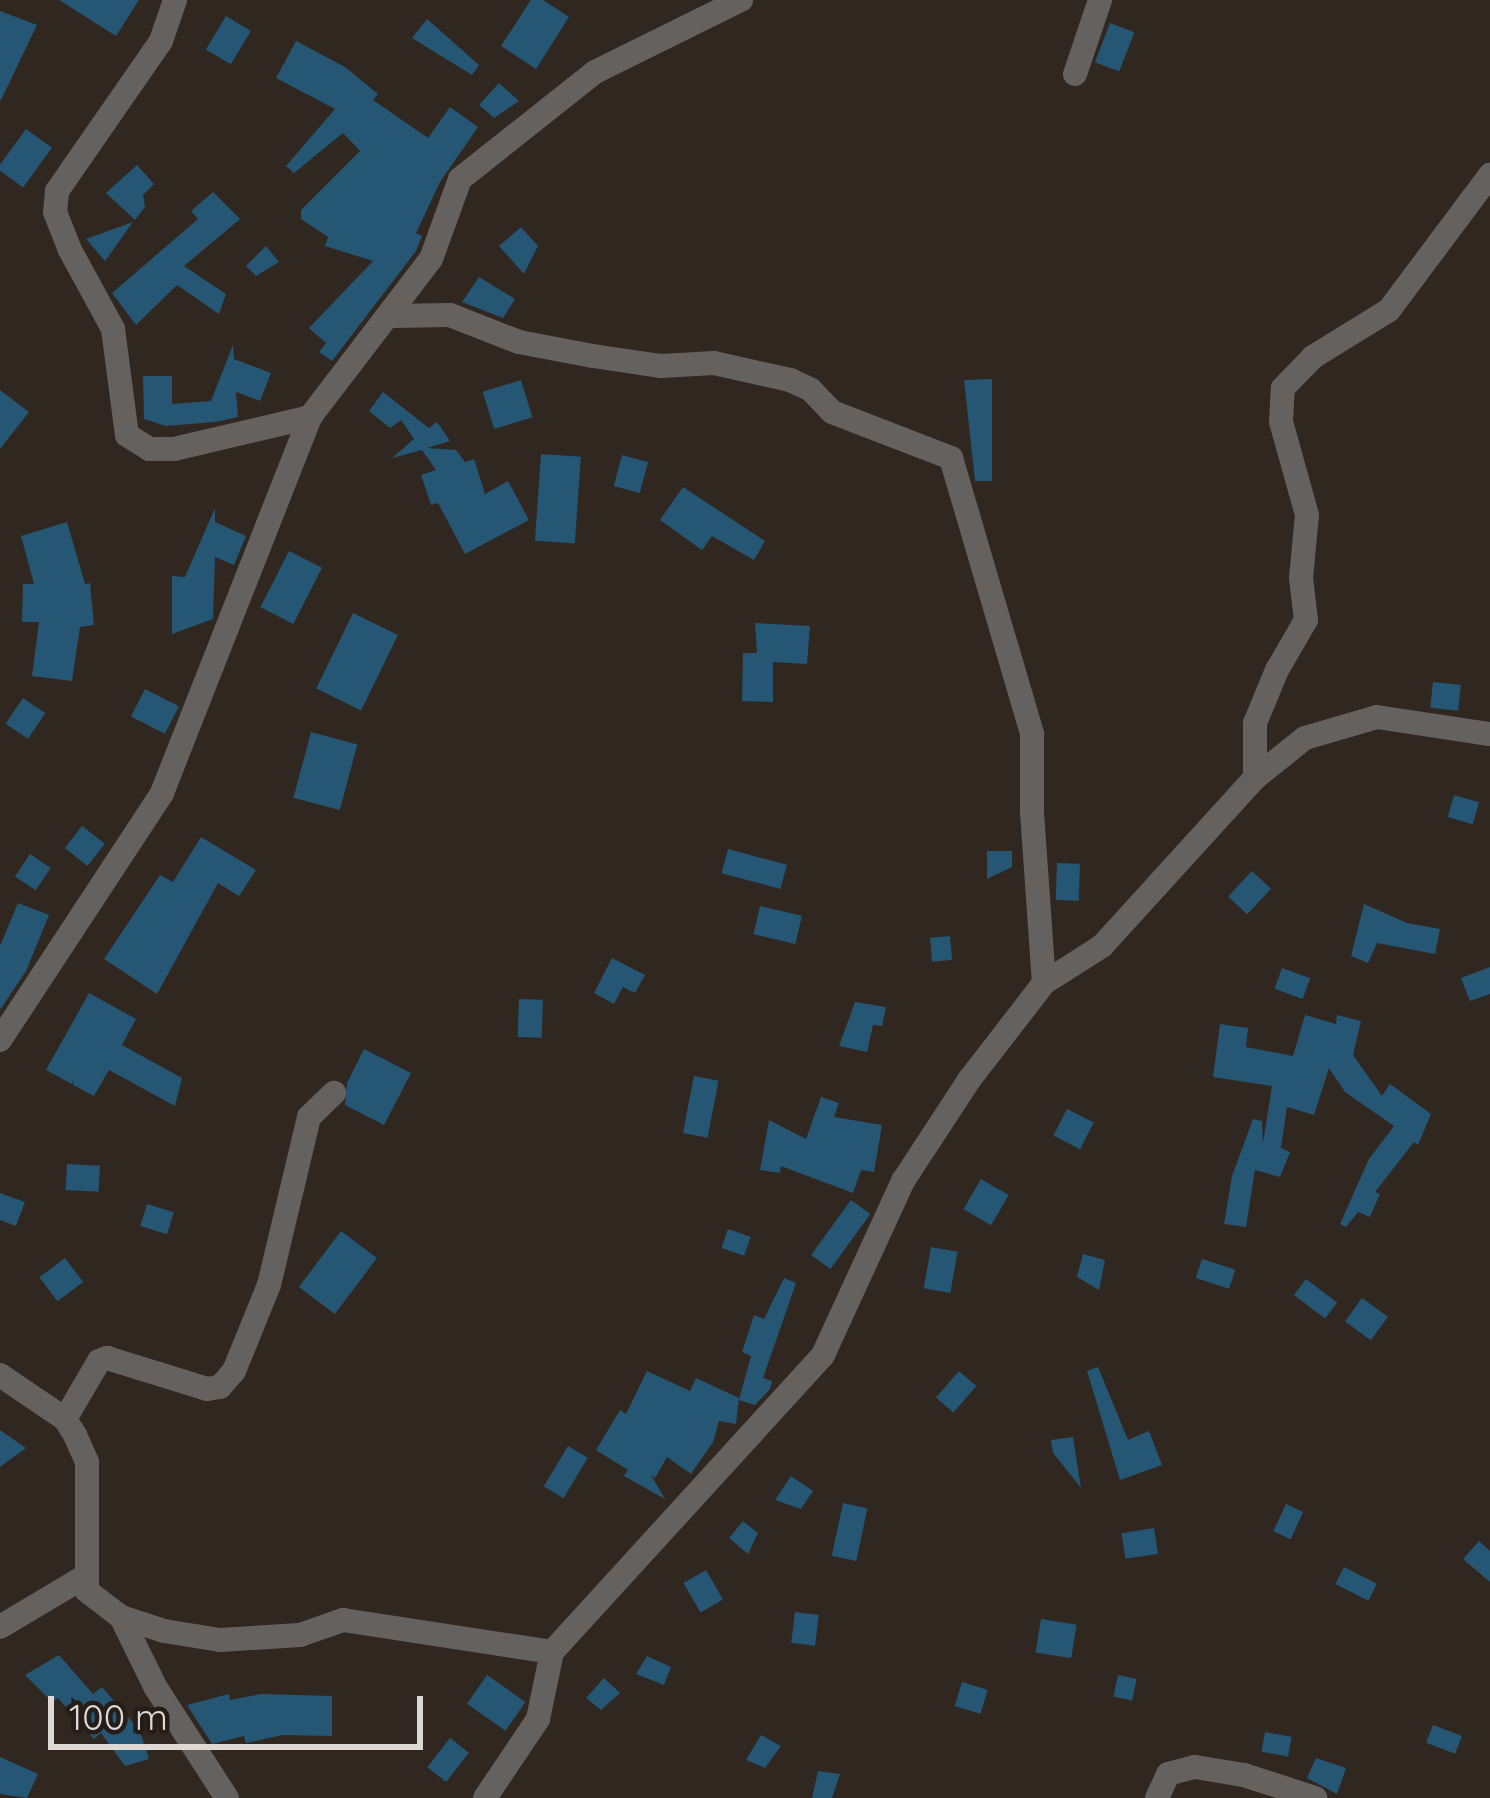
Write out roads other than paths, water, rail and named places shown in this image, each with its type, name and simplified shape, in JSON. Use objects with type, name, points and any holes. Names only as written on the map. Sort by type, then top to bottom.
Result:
[{"type":"street","points":[[175,0],[160,41],[57,191],[55,212],[70,250],[113,328],[127,436],[149,448],[174,449],[310,416]]},
{"type":"street","points":[[1076,74],[1100,0]]},
{"type":"street","points":[[0,1040],[162,793],[310,416],[392,316],[431,259],[453,191],[471,164],[538,119],[595,72],[736,1]]},
{"type":"street","points":[[1255,778],[1256,723],[1276,670],[1306,620],[1300,578],[1306,515],[1281,422],[1283,388],[1313,357],[1389,310],[1490,175]]},
{"type":"street","points":[[392,316],[451,315],[519,342],[661,366],[714,363],[790,380],[811,390],[832,412],[951,458],[1033,734],[1032,812],[1044,983]]},
{"type":"street","points":[[485,1798],[538,1719],[553,1652],[823,1355],[903,1181],[969,1080],[1044,983],[1102,946],[1255,778],[1305,738],[1377,717],[1490,734]]},
{"type":"street","points":[[64,1419],[99,1361],[107,1358],[207,1389],[220,1387],[234,1371],[269,1285],[309,1117],[334,1093]]},
{"type":"street","points":[[0,1375],[64,1419],[87,1462],[87,1591],[121,1617],[164,1631],[220,1640],[300,1635],[343,1620],[553,1652]]},
{"type":"street","points":[[0,1627],[84,1576]]},
{"type":"street","points":[[121,1617],[156,1688],[227,1798]]},
{"type":"street","points":[[1157,1798],[1168,1774],[1195,1767],[1244,1775],[1315,1798]]}]
